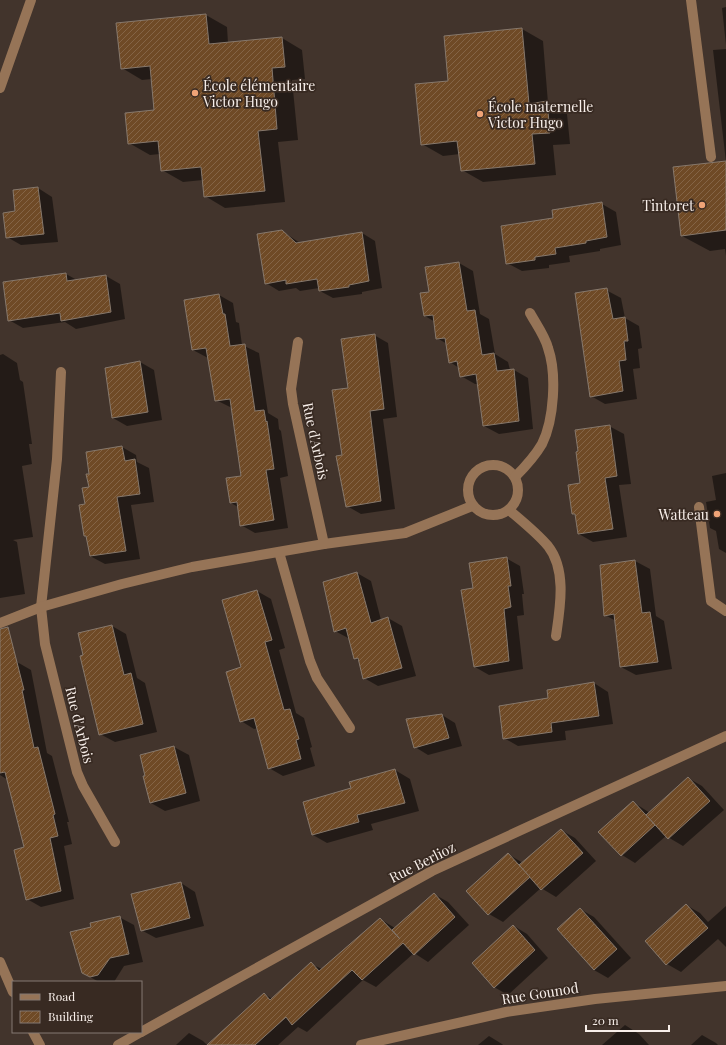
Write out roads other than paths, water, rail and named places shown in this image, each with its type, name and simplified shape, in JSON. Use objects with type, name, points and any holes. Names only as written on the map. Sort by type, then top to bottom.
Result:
[{"type":"street","points":[[0,88],[31,0]]},
{"type":"street","points":[[691,0],[711,157]]},
{"type":"street","points":[[515,477],[534,456],[542,444],[548,429],[551,411],[552,363],[548,347],[530,313]]},
{"type":"street","name":"Rue d'Arbois","points":[[298,342],[292,389],[292,404],[324,544]]},
{"type":"street","name":"Rue d'Arbois","points":[[61,372],[56,459],[41,607],[45,644],[77,772],[83,786],[115,842]]},
{"type":"street","points":[[496,464],[507,468],[515,477],[518,488],[517,500],[509,510],[497,515],[483,514],[472,506],[467,495],[468,483],[474,472],[484,466],[496,464]]},
{"type":"street","points":[[0,623],[41,607],[122,584],[192,567],[324,544],[405,533],[472,506]]},
{"type":"street","points":[[699,506],[711,601],[726,611]]},
{"type":"street","points":[[509,510],[548,546],[557,564],[560,582],[560,606],[556,636]]},
{"type":"street","points":[[279,552],[310,661],[317,678],[350,728]]},
{"type":"street","name":"Rue Berlioz","points":[[142,1031],[432,871],[726,736]]},
{"type":"street","points":[[0,962],[12,990]]},
{"type":"street","name":"Rue Gounod","points":[[361,1045],[506,1012],[595,999],[726,986]]},
{"type":"street","points":[[34,1033],[40,1045]]},
{"type":"street","name":"Rue Berlioz","points":[[118,1045],[139,1033]]},
{"type":"place","name":"École élémentaire Victor Hugo","points":[[195,93]]},
{"type":"place","name":"École maternelle Victor Hugo","points":[[480,114]]},
{"type":"place","name":"Tintoret","points":[[702,205]]},
{"type":"place","name":"Watteau","points":[[717,514]]}]
